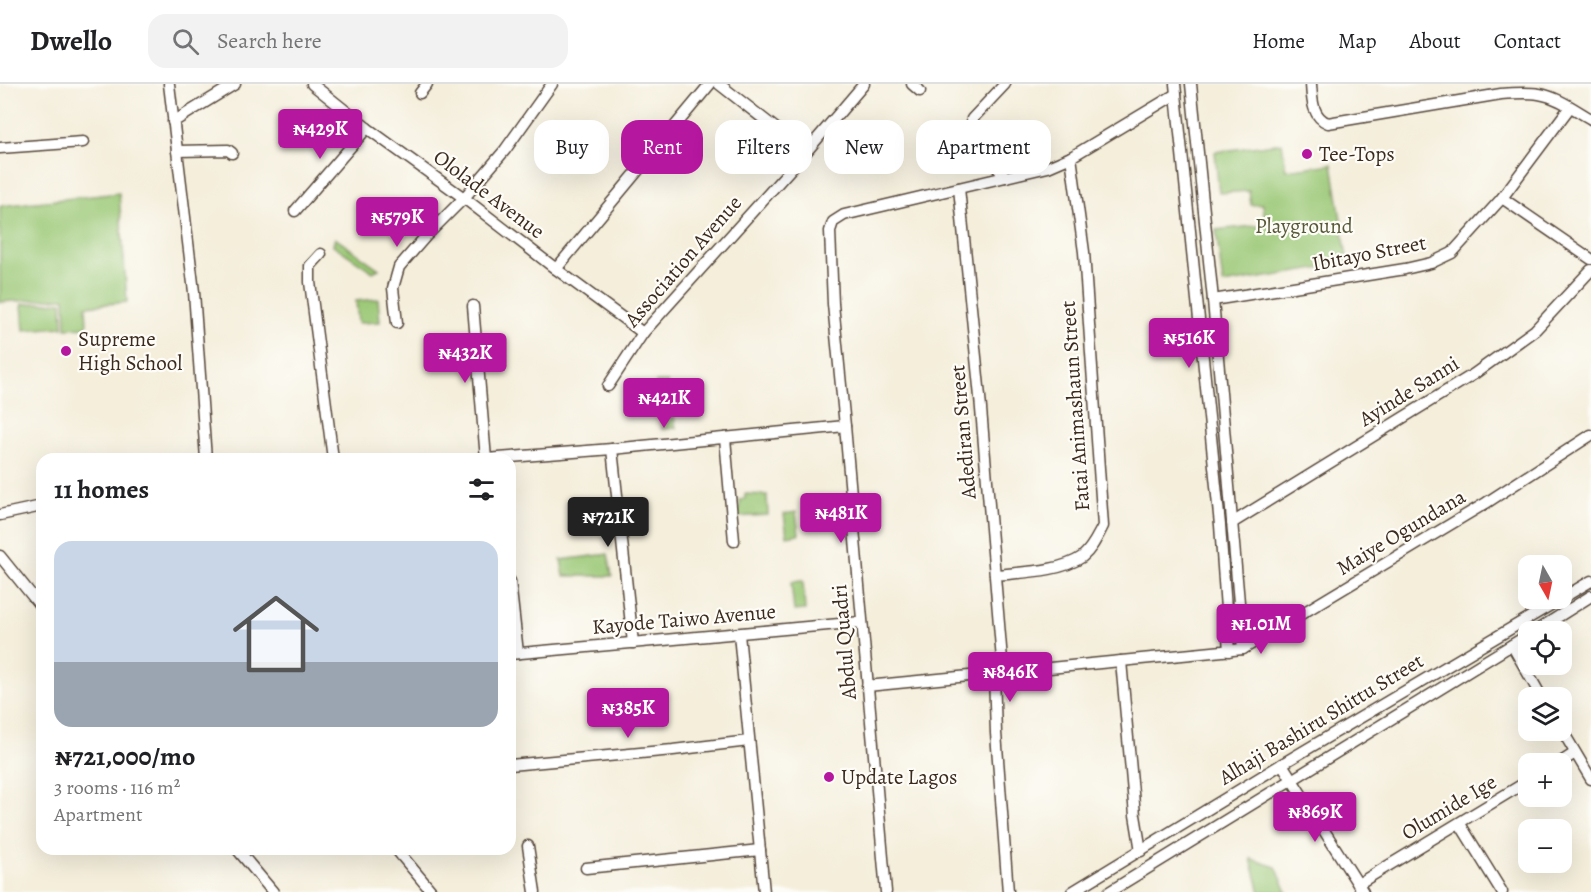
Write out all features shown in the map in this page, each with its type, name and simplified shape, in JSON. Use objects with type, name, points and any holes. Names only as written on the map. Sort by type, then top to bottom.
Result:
[{"type":"street","points":[[169,84],[194,292],[206,453]]},
{"type":"street","points":[[173,122],[235,84]]},
{"type":"street","name":"Ololade Avenue","points":[[312,84],[367,128],[643,333]]},
{"type":"street","points":[[397,323],[393,288],[399,267],[464,198],[505,150],[552,84]]},
{"type":"street","points":[[556,269],[710,84]]},
{"type":"street","points":[[719,84],[765,120]]},
{"type":"street","name":"Association Avenue","points":[[812,145],[864,84]]},
{"type":"street","points":[[972,119],[1005,84]]},
{"type":"street","points":[[1191,84],[1213,300],[1243,649]]},
{"type":"street","points":[[1311,84],[1312,103],[1322,120],[1328,123],[1524,92],[1554,98],[1591,119]]},
{"type":"street","points":[[959,188],[1048,167],[1071,157],[1175,89],[1220,525],[1229,651]]},
{"type":"street","name":"Ibitayo Street","points":[[1213,300],[1405,269],[1431,263],[1452,253],[1502,198],[1570,106]]},
{"type":"street","points":[[295,211],[367,128]]},
{"type":"street","points":[[0,148],[84,142]]},
{"type":"street","points":[[177,151],[228,150],[232,153]]},
{"type":"street","name":"Fatai Animashaun Street","points":[[996,575],[1061,566],[1082,557],[1094,545],[1102,526],[1083,252],[1071,157]]},
{"type":"street","name":"Association Avenue","points":[[608,386],[643,333],[786,174]]},
{"type":"street","points":[[1003,174],[1006,177]]},
{"type":"street","name":"Adediran Street","points":[[959,188],[996,575],[999,673],[996,733],[1008,892]]},
{"type":"street","name":"Abdul Quadri","points":[[886,892],[833,304],[830,231],[834,222],[843,215],[959,188]]},
{"type":"street","points":[[1502,198],[1591,259]]},
{"type":"street","points":[[321,254],[310,266],[310,282],[332,453]]},
{"type":"street","name":"Ayinde Sanni","points":[[1232,523],[1474,374],[1535,330],[1591,270]]},
{"type":"street","points":[[473,306],[485,453]]},
{"type":"street","points":[[516,457],[845,426]]},
{"type":"street","name":"Maiye Ogundana","points":[[867,686],[1243,649],[1486,503],[1591,435]]},
{"type":"street","points":[[725,438],[734,541]]},
{"type":"street","points":[[612,449],[633,643]]},
{"type":"street","points":[[0,515],[36,507]]},
{"type":"street","points":[[0,556],[36,601]]},
{"type":"street","name":"Alhaji Bashiru Shittu Street","points":[[1072,892],[1282,764],[1591,581]]},
{"type":"street","points":[[1551,621],[1591,596]]},
{"type":"street","name":"Kayode Taiwo Avenue","points":[[516,653],[861,622]]},
{"type":"street","points":[[739,634],[764,892]]},
{"type":"street","name":"Alhaji Bashiru Shittu Street","points":[[1109,892],[1518,641]]},
{"type":"street","points":[[1512,645],[1536,687]]},
{"type":"street","points":[[1121,661],[1135,815],[1141,851]]},
{"type":"street","points":[[516,764],[749,741]]},
{"type":"street","points":[[1568,741],[1591,779]]},
{"type":"street","points":[[1282,764],[1360,888]]},
{"type":"street","name":"Olumide Ige","points":[[1360,888],[1518,787]]},
{"type":"street","points":[[1460,824],[1502,892]]},
{"type":"street","points":[[528,846],[535,892]]},
{"type":"street","points":[[586,868],[760,850]]},
{"type":"street","points":[[242,855],[273,892]]},
{"type":"street","points":[[401,855],[432,892]]},
{"type":"green space","name":"Playground","points":[[1282,143],[1286,170],[1332,164],[1348,264],[1223,284],[1216,230],[1265,225],[1263,204],[1251,205],[1249,191],[1219,193],[1215,152]]},
{"type":"green space","points":[[119,193],[127,302],[86,306],[87,327],[66,328],[65,298],[0,302],[0,206]]},
{"type":"green space","points":[[335,238],[379,269],[373,272],[333,245]]},
{"type":"green space","points":[[378,299],[380,322],[358,323],[356,301]]},
{"type":"green space","points":[[62,302],[63,327],[24,330],[22,304]]},
{"type":"green space","points":[[656,382],[668,382],[676,428],[662,429]]},
{"type":"green space","points":[[745,494],[767,495],[768,515],[736,517],[740,509],[740,500],[745,499]]},
{"type":"green space","points":[[796,512],[799,534],[787,536],[784,514]]},
{"type":"green space","points":[[608,554],[612,576],[564,576],[561,560]]},
{"type":"green space","points":[[803,581],[805,610],[794,611],[791,582]]},
{"type":"green space","points":[[1251,859],[1276,867],[1287,892],[1260,892]]},
{"type":"place","name":"Tee-Tops","points":[[1307,154]]},
{"type":"place","name":"Supreme High School","points":[[66,351]]},
{"type":"place","name":"Update Lagos","points":[[829,777]]}]
